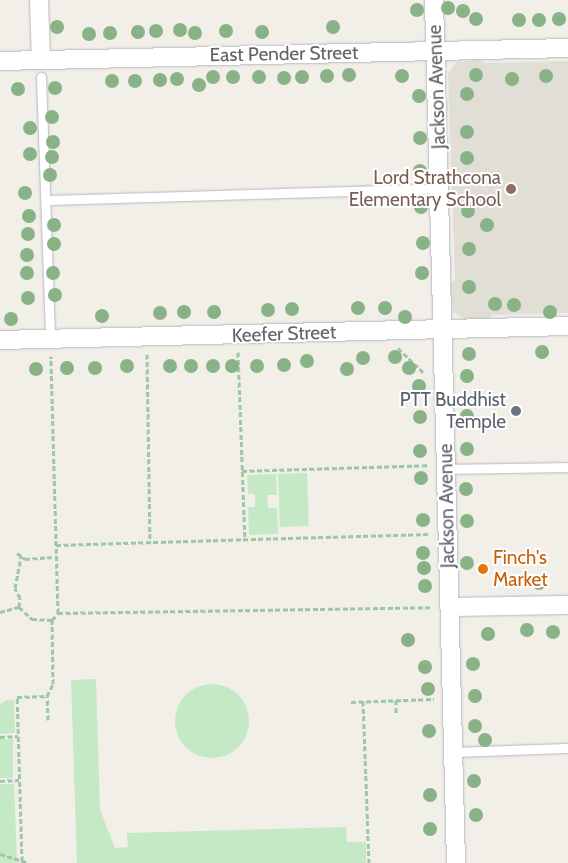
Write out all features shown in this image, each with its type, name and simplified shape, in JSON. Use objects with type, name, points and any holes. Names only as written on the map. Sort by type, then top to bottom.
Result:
[{"type":"street","points":[[39,0],[41,68]]},
{"type":"street","name":"Jackson Avenue","points":[[434,0],[447,469],[441,607],[452,752],[456,863]]},
{"type":"street","name":"East Pender Street","points":[[0,61],[41,68],[436,51],[568,48]]},
{"type":"street","name":"Keefer Street","points":[[0,340],[50,348],[443,329],[568,326]]},
{"type":"street","points":[[441,607],[568,605]]},
{"type":"lane","points":[[41,68],[50,348]]},
{"type":"lane","points":[[46,200],[440,188]]},
{"type":"lane","points":[[447,469],[568,467]]},
{"type":"lane","points":[[452,752],[568,748]]},
{"type":"path","points":[[48,720],[47,696],[54,684],[52,620],[58,613],[50,348]]},
{"type":"path","points":[[398,348],[424,373]]},
{"type":"path","points":[[238,352],[245,539]]},
{"type":"path","points":[[147,354],[150,542]]},
{"type":"path","points":[[242,471],[428,464]]},
{"type":"path","points":[[56,544],[430,534]]},
{"type":"path","points":[[52,620],[32,619],[19,607],[16,588],[19,555],[25,559],[57,557]]},
{"type":"path","points":[[0,612],[19,607]]},
{"type":"path","points":[[58,613],[441,607]]},
{"type":"path","points":[[22,860],[17,697],[47,696]]},
{"type":"path","points":[[351,702],[434,699]]},
{"type":"path","points":[[396,700],[396,713]]},
{"type":"path","points":[[364,701],[369,863]]},
{"type":"path","points":[[0,737],[18,736]]},
{"type":"path","points":[[0,781],[19,780]]},
{"type":"path","points":[[0,854],[30,863]]},
{"type":"shaded area","name":"Lord Strathcona Elementary School","points":[[480,60],[485,63],[568,61],[568,313],[492,315],[489,319],[466,320],[453,312],[451,282],[455,280],[448,74],[456,62]]},
{"type":"green space","points":[[307,473],[309,526],[280,527],[278,474]]},
{"type":"green space","points":[[276,474],[277,495],[267,495],[268,508],[277,508],[278,534],[249,535],[248,507],[255,507],[255,494],[248,494],[247,475]]},
{"type":"green space","points":[[96,679],[100,810],[115,848],[128,847],[127,833],[346,827],[347,842],[366,842],[366,863],[77,863],[71,680]]},
{"type":"green space","points":[[212,684],[226,687],[238,695],[246,707],[249,721],[246,735],[238,747],[226,755],[212,758],[198,755],[186,747],[178,735],[175,721],[178,707],[186,695],[198,687]]},
{"type":"green space","points":[[7,700],[14,700],[15,733],[0,734],[0,704]]},
{"type":"green space","points":[[0,739],[13,739],[13,778],[0,778]]},
{"type":"green space","points":[[0,784],[14,784],[17,862],[20,863],[0,863]]},
{"type":"place","name":"Lord Strathcona Elementary School","points":[[511,189]]},
{"type":"place","name":"PTT Buddhist Temple","points":[[516,411]]},
{"type":"place","name":"Finch's Market","points":[[483,569]]}]
